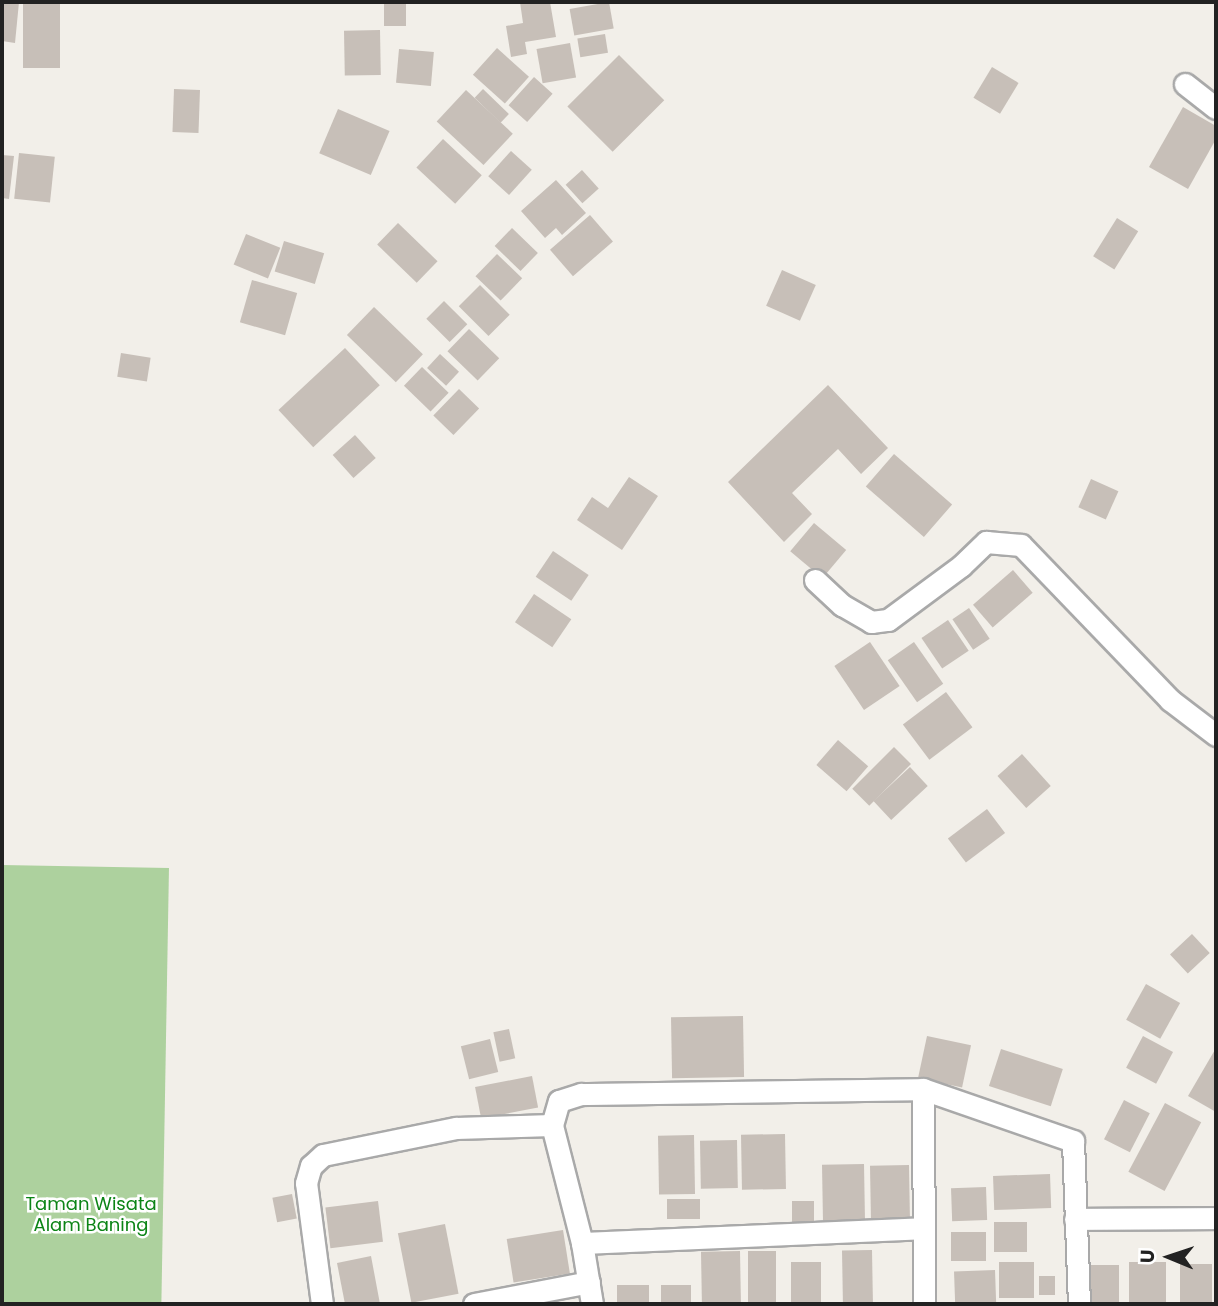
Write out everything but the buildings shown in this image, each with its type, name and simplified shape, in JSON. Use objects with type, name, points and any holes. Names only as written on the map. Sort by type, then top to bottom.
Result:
[{"type":"street","points":[[1185,84],[1216,108]]},
{"type":"street","points":[[815,580],[842,605],[871,622],[888,620],[961,566],[986,542],[1021,545],[1170,700],[1216,735]]},
{"type":"street","points":[[923,1089],[924,1304]]},
{"type":"street","points":[[592,1304],[582,1243],[552,1125],[559,1101],[581,1094],[923,1089],[1073,1141],[1079,1304]]},
{"type":"street","points":[[322,1304],[306,1183],[311,1166],[323,1155],[456,1128],[552,1125]]},
{"type":"street","points":[[1075,1219],[1216,1218]]},
{"type":"street","points":[[582,1243],[923,1228]]},
{"type":"street","points":[[474,1304],[589,1282]]},
{"type":"green space","name":"Taman Wisata Alam Baning","points":[[2,865],[169,868],[161,1304],[2,1304]]}]
